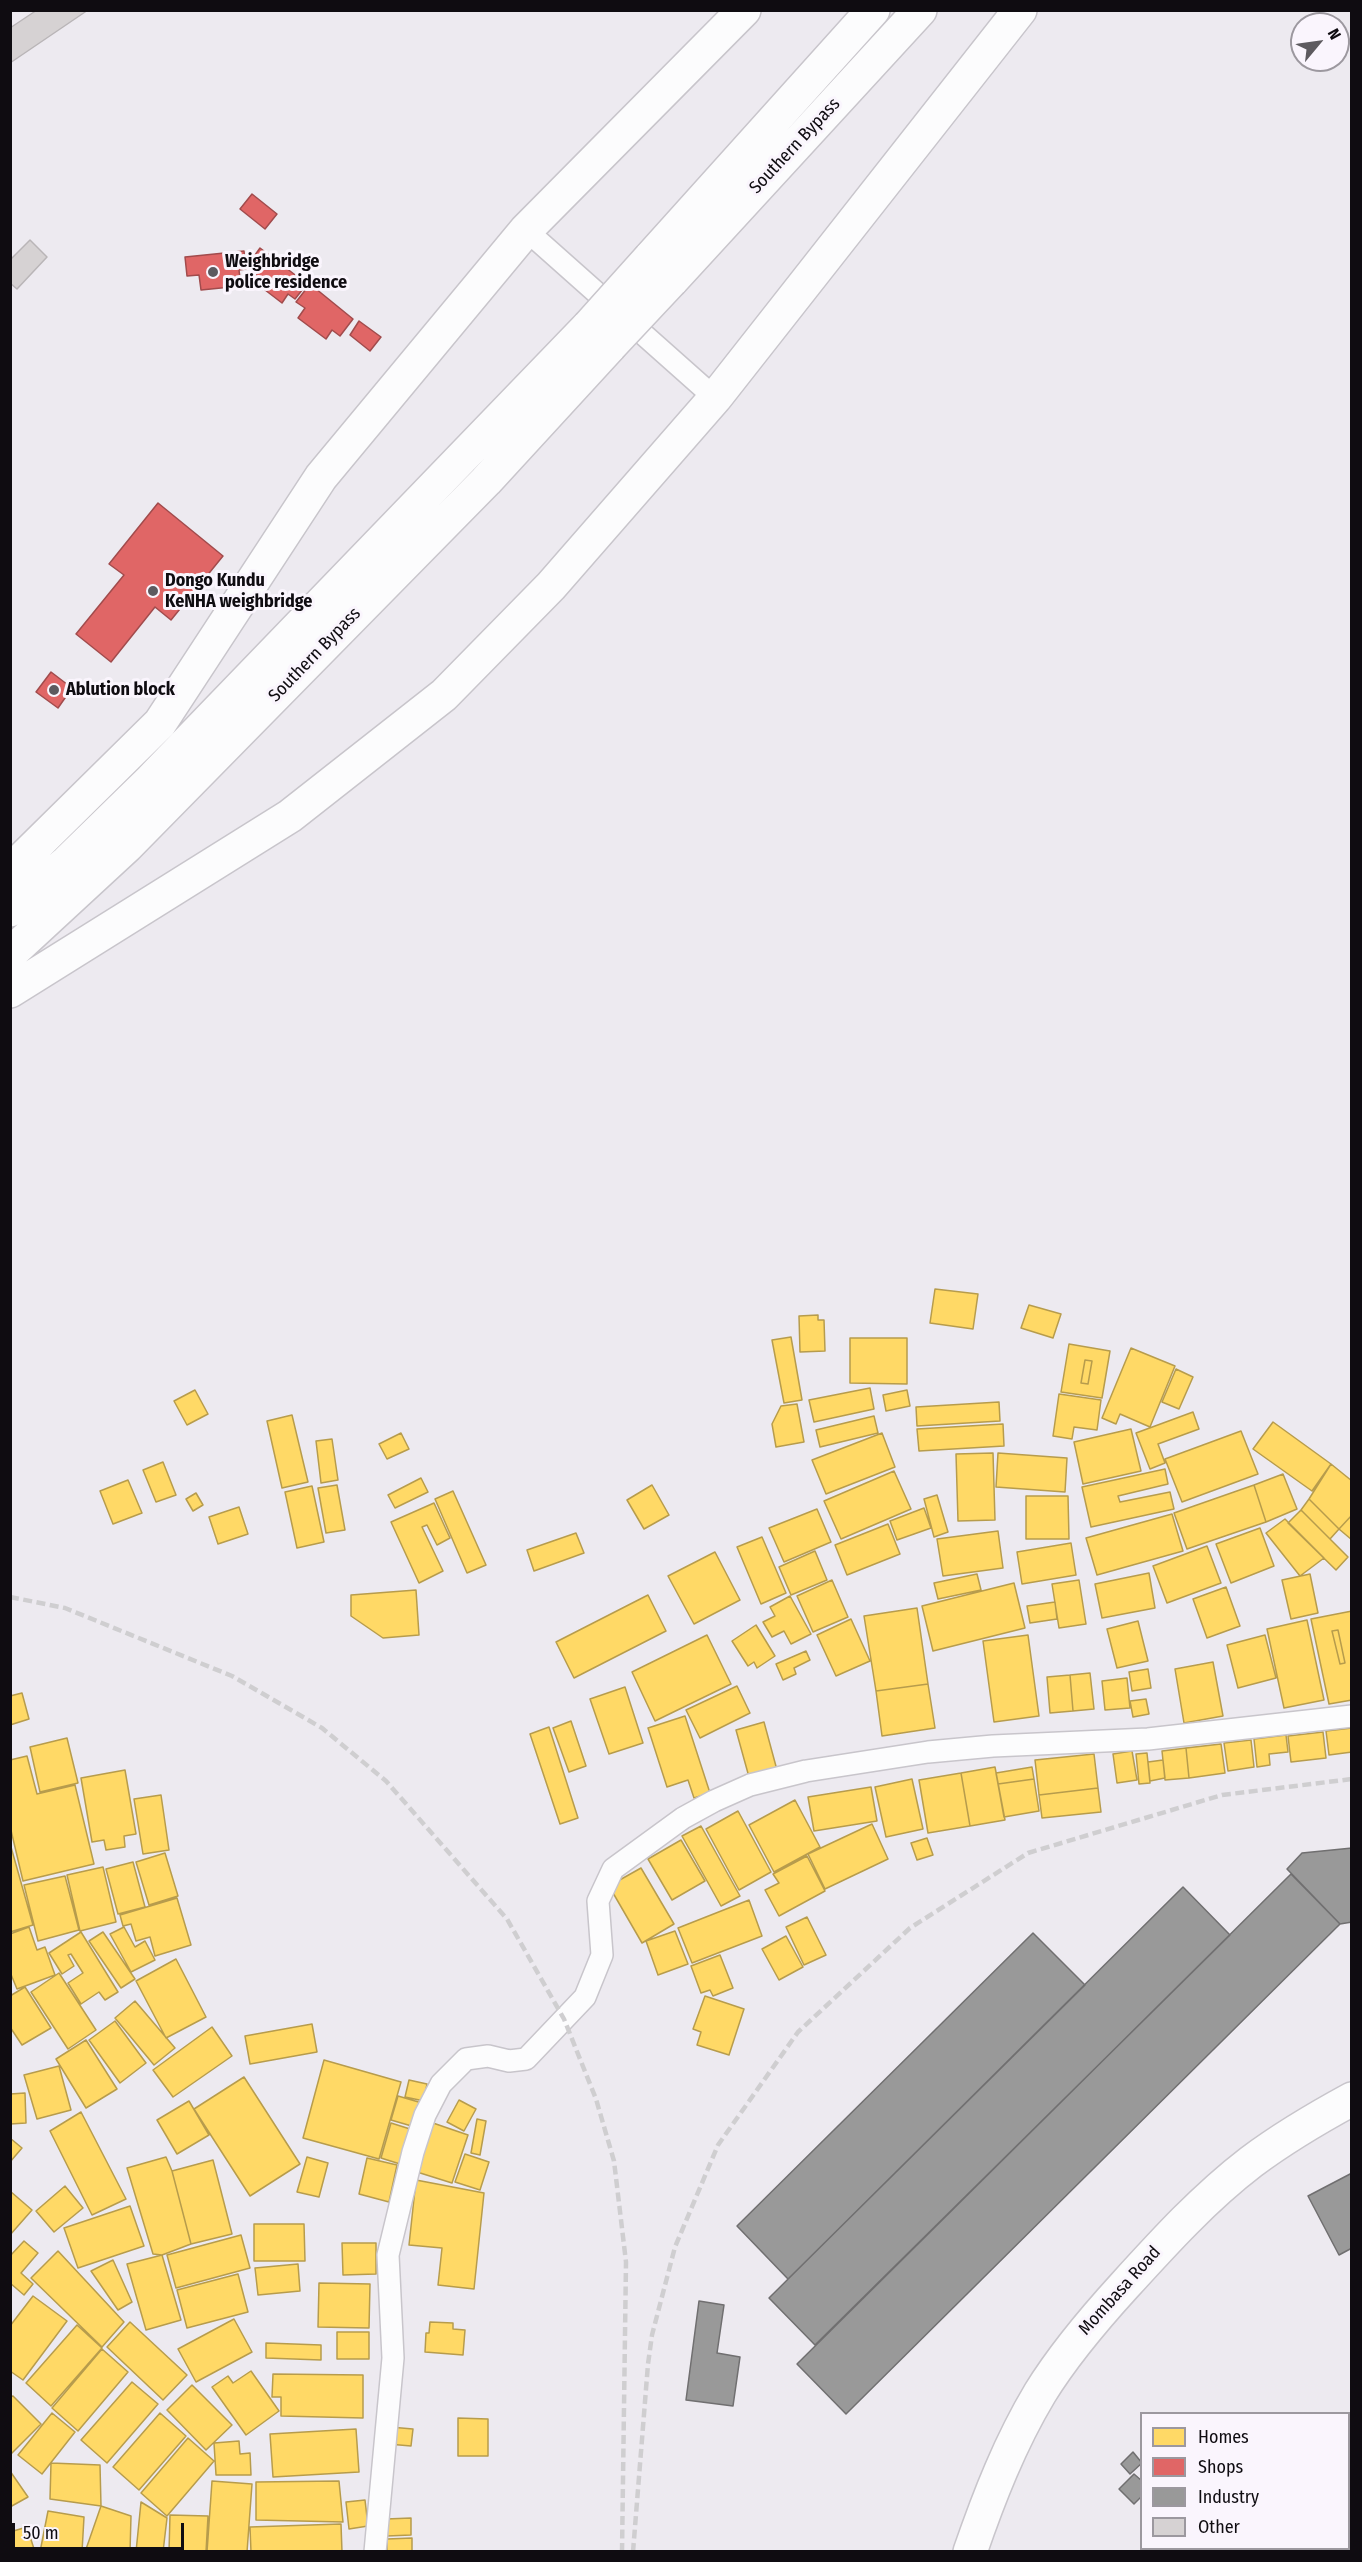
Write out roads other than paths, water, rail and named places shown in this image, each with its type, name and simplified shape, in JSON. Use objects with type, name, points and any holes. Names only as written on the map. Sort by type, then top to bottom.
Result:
[{"type":"highway","points":[[10,871],[160,723],[321,477],[526,230],[744,10]]},
{"type":"highway","name":"Southern Bypass","points":[[661,269],[873,10]]},
{"type":"highway","name":"Southern Bypass","points":[[661,269],[920,10]]},
{"type":"highway","points":[[10,991],[290,816],[444,695],[551,586],[715,398],[1020,10]]},
{"type":"highway","points":[[600,336],[661,269]]},
{"type":"highway","name":"Southern Bypass","points":[[10,910],[67,862],[151,780],[342,580],[493,428],[600,336]]},
{"type":"highway","name":"Southern Bypass","points":[[10,954],[128,846],[486,481],[600,336]]},
{"type":"highway","name":"Mombasa Road","points":[[970,2552],[986,2505],[1010,2448],[1040,2394],[1075,2340],[1156,2250],[1201,2205],[1250,2163],[1294,2131],[1352,2099]]},
{"type":"street","points":[[526,230],[715,398]]},
{"type":"street","points":[[375,2552],[393,2358],[388,2255],[413,2152],[425,2115],[441,2084],[466,2060],[488,2056],[509,2061],[526,2059],[585,1997],[602,1955],[598,1900],[613,1869],[683,1818],[714,1801],[750,1785],[806,1771],[928,1752],[993,1746],[1148,1739],[1352,1716]]},
{"type":"railway","points":[[10,1597],[65,1608],[232,1676],[322,1728],[386,1781],[507,1919],[564,2019],[596,2099],[614,2161],[626,2262],[622,2552]]},
{"type":"railway","points":[[633,2552],[648,2364],[652,2335],[675,2247],[718,2145],[798,2032],[910,1928],[1028,1853],[1222,1795],[1352,1779]]},
{"type":"place","name":"Weighbridge police residence","points":[[213,272]]},
{"type":"place","name":"Dongo Kundu KeNHA weighbridge","points":[[153,591]]},
{"type":"place","name":"Ablution block","points":[[54,690]]}]
